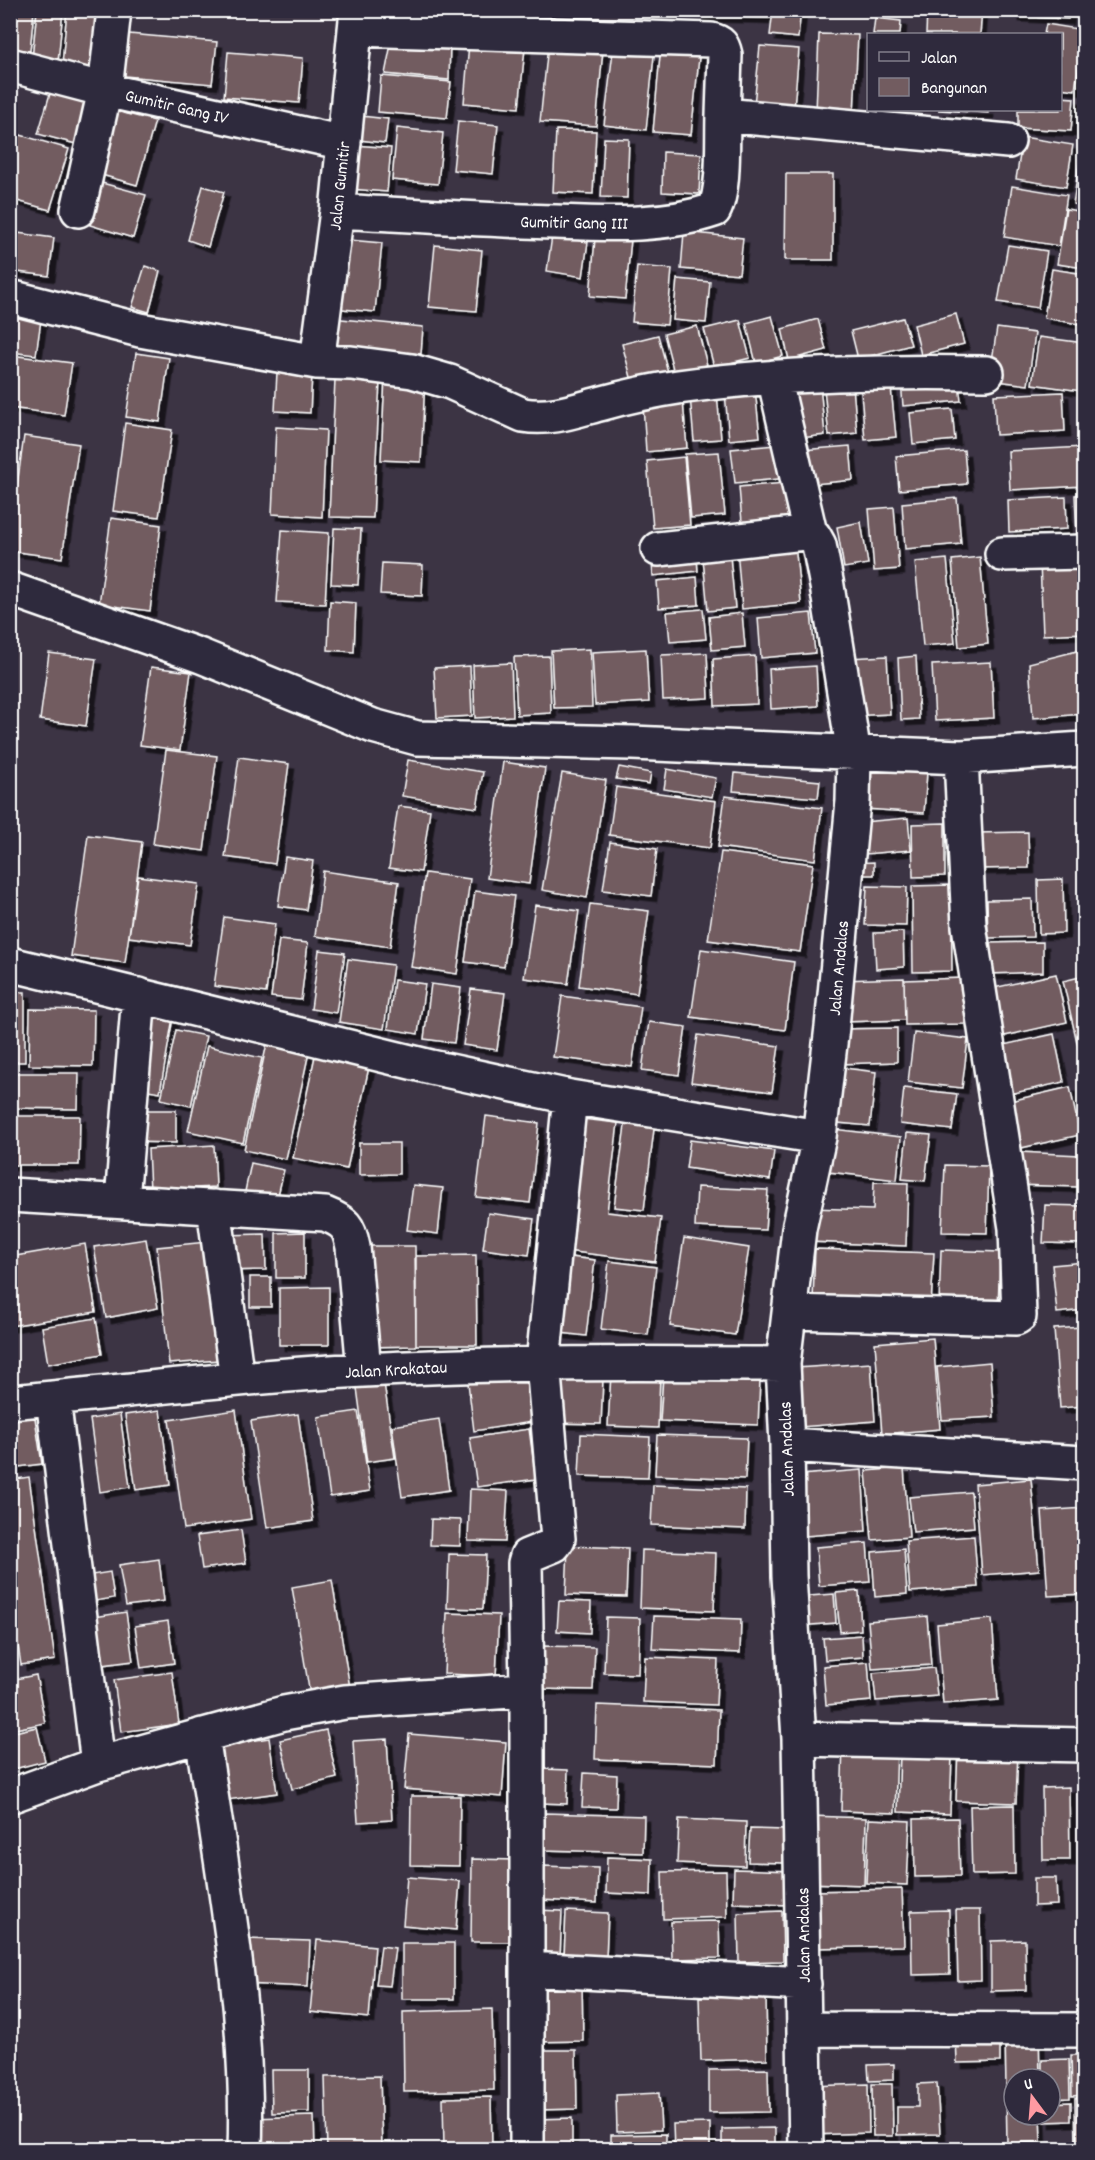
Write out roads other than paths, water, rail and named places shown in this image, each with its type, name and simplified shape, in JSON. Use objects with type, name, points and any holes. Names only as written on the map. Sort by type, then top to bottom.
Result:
[{"type":"street","points":[[78,210],[105,90],[114,10]]},
{"type":"street","points":[[356,20],[719,42],[723,46],[725,55],[723,116],[1008,141]]},
{"type":"street","name":"Jalan Gumitir","points":[[317,362],[337,211],[356,20]]},
{"type":"street","name":"Gumitir Gang IV","points":[[10,65],[105,90],[344,143]]},
{"type":"street","name":"Gumitir Gang III","points":[[337,211],[612,224],[647,223],[701,215],[714,210],[718,203],[721,188],[723,116]]},
{"type":"street","points":[[10,297],[140,330],[317,362],[351,363],[411,371],[450,382],[523,416],[532,417],[554,416],[645,392],[774,377],[912,371],[987,373]]},
{"type":"street","name":"Jalan Andalas","points":[[774,377],[810,533],[819,545],[854,754],[853,801],[840,949],[819,1137],[799,1229],[783,1364],[789,1576],[799,1739],[804,2029],[813,2149]]},
{"type":"street","points":[[658,549],[810,533]]},
{"type":"street","points":[[1002,554],[1084,552]]},
{"type":"street","points":[[10,589],[201,656],[373,726],[417,738],[632,743],[961,757],[1084,749]]},
{"type":"street","points":[[790,1312],[1016,1318],[1019,1316],[1016,1228],[969,926],[961,757]]},
{"type":"street","points":[[10,964],[431,1067],[570,1097],[819,1137]]},
{"type":"street","points":[[122,1200],[139,995]]},
{"type":"street","points":[[527,2150],[525,1563],[527,1556],[554,1545],[558,1539],[543,1363],[570,1097]]},
{"type":"street","points":[[10,1195],[325,1214],[338,1220],[350,1231],[364,1370]]},
{"type":"street","points":[[214,1207],[237,1379]]},
{"type":"street","name":"Jalan Krakatau","points":[[10,1402],[237,1379],[364,1370],[543,1363],[783,1364]]},
{"type":"street","points":[[53,1398],[98,1764]]},
{"type":"street","points":[[787,1445],[1084,1463]]},
{"type":"street","points":[[10,1796],[98,1764],[284,1713],[345,1702],[527,1690]]},
{"type":"street","points":[[202,1735],[239,1996],[245,2150]]},
{"type":"street","points":[[799,1739],[1084,1745]]},
{"type":"street","points":[[528,1969],[804,1984]]},
{"type":"street","points":[[804,2029],[1084,2030]]}]
